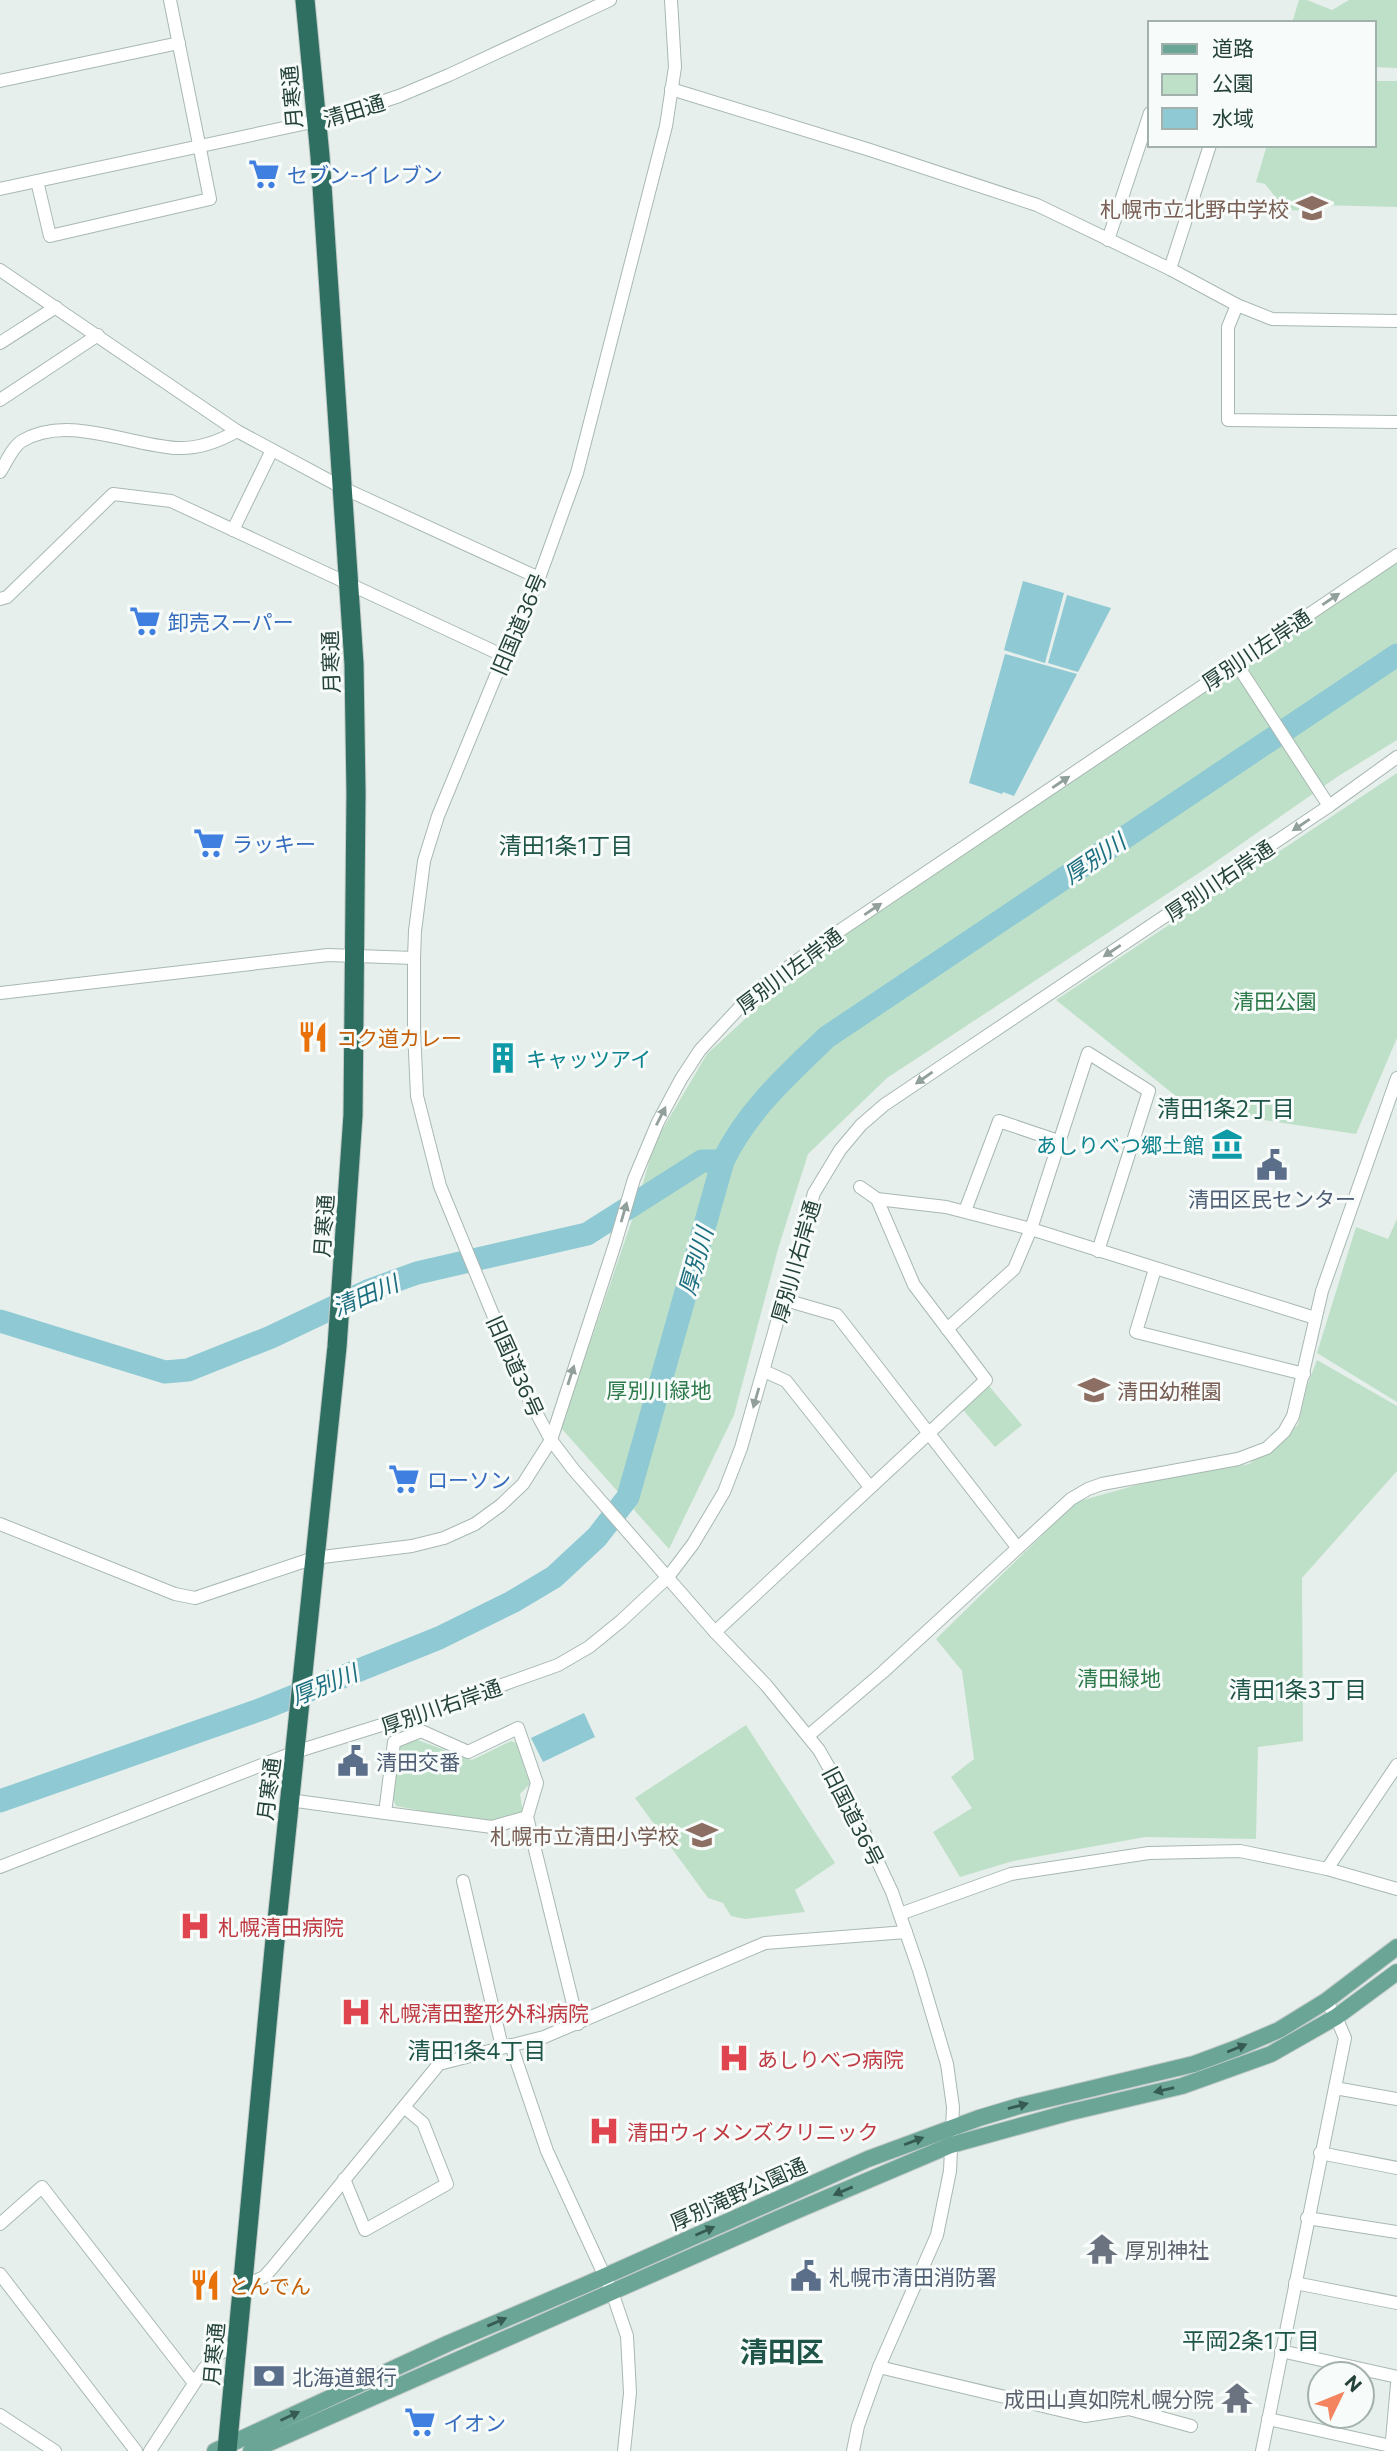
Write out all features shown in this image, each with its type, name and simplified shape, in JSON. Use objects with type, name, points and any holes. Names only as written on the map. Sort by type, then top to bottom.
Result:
[{"type":"highway","name":"月寒通","points":[[223,2449],[237,2344],[289,1800],[337,1347],[353,1115],[356,956],[354,664],[320,156],[305,0]]},
{"type":"main road","name":"厚別滝野公園通","points":[[223,2449],[432,2350],[868,2159],[1019,2106],[1194,2064],[1279,2030],[1326,2001],[1397,1947]]},
{"type":"main road","name":"厚別滝野公園通","points":[[251,2451],[951,2145],[1067,2113],[1182,2086],[1271,2054],[1336,2017],[1397,1972]]},
{"type":"main road","points":[[432,2350],[440,2368]]},
{"type":"street","points":[[37,181],[50,236],[210,199],[170,0]]},
{"type":"street","name":"清田通","points":[[0,189],[340,116],[399,96],[497,54],[610,0]]},
{"type":"street","name":"旧国道36号","points":[[671,0],[675,67],[666,126],[577,473],[539,578],[438,816],[424,861],[414,958],[417,1096],[439,1186],[524,1390],[551,1440],[573,1469],[715,1632],[766,1685],[819,1750],[856,1815],[906,1932],[947,2064],[953,2108],[950,2171],[937,2235],[879,2367],[858,2426],[853,2451]]},
{"type":"street","points":[[0,80],[179,43]]},
{"type":"street","points":[[671,89],[1037,205],[1170,269],[1237,305],[1272,319],[1397,321]]},
{"type":"street","points":[[1108,240],[1148,119]]},
{"type":"street","points":[[1170,269],[1209,147]]},
{"type":"street","points":[[0,270],[237,431],[343,488],[539,578]]},
{"type":"street","points":[[1237,305],[1228,327],[1228,420],[1397,422]]},
{"type":"street","points":[[0,344],[56,307]]},
{"type":"street","points":[[0,400],[98,335]]},
{"type":"street","points":[[0,472],[20,442],[46,433],[69,430],[177,448],[215,443],[237,431]]},
{"type":"street","points":[[233,530],[272,450]]},
{"type":"street","points":[[0,599],[7,597],[113,494],[171,501],[504,656]]},
{"type":"street","name":"厚別川左岸通","points":[[0,1524],[175,1594],[195,1598],[314,1558],[412,1546],[444,1538],[475,1524],[523,1484],[551,1440],[634,1179],[658,1122],[700,1050],[754,992],[1397,555]]},
{"type":"street","points":[[1237,663],[1329,806]]},
{"type":"street","name":"厚別川右岸通","points":[[0,1867],[297,1742],[453,1703],[558,1665],[604,1635],[667,1577],[693,1544],[724,1492],[741,1448],[814,1193],[840,1150],[861,1125],[884,1105],[1329,806],[1397,757]]},
{"type":"street","points":[[0,993],[328,955],[414,958]]},
{"type":"street","points":[[947,1329],[1014,1269],[1031,1229],[1088,1053],[1149,1091],[1098,1251]]},
{"type":"street","points":[[808,1737],[883,1672],[1071,1499],[1088,1489],[1238,1460],[1266,1448],[1284,1432],[1293,1416],[1322,1292],[1397,1078]]},
{"type":"street","points":[[965,1211],[999,1121],[1058,1141]]},
{"type":"street","points":[[860,1187],[877,1199],[965,1211],[1031,1229],[1315,1318]]},
{"type":"street","points":[[715,1632],[986,1380],[914,1286],[877,1199]]},
{"type":"street","points":[[1155,1269],[1136,1332],[1304,1374]]},
{"type":"street","points":[[782,1299],[837,1315],[1017,1547]]},
{"type":"street","points":[[764,1371],[786,1381],[870,1487]]},
{"type":"street","points":[[385,1813],[394,1742],[421,1731],[468,1752],[518,1728],[537,1783],[527,1817],[578,2024]]},
{"type":"street","points":[[1327,1869],[1397,1765]]},
{"type":"street","points":[[289,1800],[492,1827],[527,1817]]},
{"type":"street","points":[[900,1914],[1012,1874],[1149,1853],[1240,1851],[1327,1869],[1397,1889]]},
{"type":"street","points":[[463,1881],[506,2046],[547,2151],[612,2292],[627,2336],[630,2393],[624,2451]]},
{"type":"street","points":[[242,2287],[264,2277],[439,2064],[544,2037],[765,1942],[906,1932]]},
{"type":"street","points":[[1262,2451],[1345,2038],[1326,2001]]},
{"type":"street","points":[[1335,2088],[1397,2099]]},
{"type":"street","points":[[344,2179],[365,2230],[447,2184],[423,2123],[404,2107]]},
{"type":"street","points":[[1320,2153],[1397,2168]]},
{"type":"street","points":[[0,2224],[42,2187],[194,2383]]},
{"type":"street","points":[[1307,2218],[1397,2232]]},
{"type":"street","points":[[0,2274],[136,2451]]},
{"type":"street","points":[[1294,2283],[1397,2303]]},
{"type":"street","points":[[150,2451],[215,2356],[237,2344]]},
{"type":"street","points":[[1281,2351],[1397,2376]]},
{"type":"street","points":[[879,2367],[1084,2416],[1129,2409],[1191,2426]]},
{"type":"street","points":[[1268,2419],[1391,2449],[1397,2384]]},
{"type":"street","points":[[0,2415],[55,2451]]},
{"type":"green space","points":[[1299,0],[1307,0],[1332,10],[1349,0],[1397,0],[1397,68],[1376,67],[1376,21],[1293,21]]},
{"type":"green space","points":[[1376,81],[1397,81],[1397,207],[1317,205],[1316,211],[1286,210],[1265,184],[1256,182],[1266,147],[1376,147]]},
{"type":"green space","name":"厚別川緑地","points":[[1397,563],[1397,740],[1337,777],[1211,865],[887,1078],[808,1154],[778,1249],[734,1415],[669,1549],[561,1428],[633,1217],[655,1142],[707,1054],[818,952]]},
{"type":"green space","name":"清田公園","points":[[1397,773],[1397,1038],[1356,1134],[1192,1109],[1056,1000]]},
{"type":"green space","points":[[1397,1219],[1397,1402],[1317,1353],[1356,1227],[1388,1239]]},
{"type":"green space","name":"清田緑地","points":[[1317,1360],[1397,1406],[1397,1471],[1302,1578],[1303,1741],[1258,1747],[1256,1839],[1145,1837],[1013,1861],[960,1877],[933,1832],[972,1808],[951,1777],[974,1759],[962,1671],[936,1639],[1076,1502],[1151,1481],[1249,1464],[1298,1425],[1307,1386]]},
{"type":"green space","points":[[989,1386],[1022,1425],[995,1447],[963,1410]]},
{"type":"green space","points":[[746,1725],[835,1863],[795,1890],[805,1912],[745,1919],[731,1916],[723,1903],[708,1898],[635,1798]]},
{"type":"green space","points":[[415,1739],[472,1760],[511,1741],[516,1743],[530,1784],[520,1794],[523,1813],[488,1823],[396,1806],[393,1799],[398,1746]]},
{"type":"water","points":[[1023,581],[1064,593],[1045,663],[1004,650]]},
{"type":"water","points":[[1067,595],[1111,608],[1078,672],[1048,663]]},
{"type":"water","points":[[1005,654],[1077,674],[1014,796],[969,783]]},
{"type":"water","points":[[584,1713],[595,1737],[543,1762],[531,1738]]},
{"type":"waterway","name":"厚別川","points":[[0,1801],[262,1709],[439,1638],[512,1602],[554,1577],[597,1537],[628,1497],[723,1161],[744,1126],[769,1094],[827,1037],[1397,655]]},
{"type":"waterway","name":"清田川","points":[[0,1321],[165,1372],[188,1370],[271,1337],[370,1290],[417,1273],[587,1234],[702,1161],[723,1161]]},
{"type":"place","name":"セブン-イレブン","points":[[264,174]]},
{"type":"place","name":"札幌市立北野中学校","points":[[1312,208]]},
{"type":"place","name":"卸売スーパー","points":[[145,621]]},
{"type":"place","name":"ラッキー","points":[[209,843]]},
{"type":"place","name":"コク道カレー","points":[[313,1037]]},
{"type":"place","name":"キャッツアイ","points":[[503,1058]]},
{"type":"place","name":"あしりべつ郷土館","points":[[1227,1144]]},
{"type":"place","name":"清田区民センター","points":[[1272,1165]]},
{"type":"place","name":"清田幼稚園","points":[[1094,1390]]},
{"type":"place","name":"ローソン","points":[[404,1479]]},
{"type":"place","name":"清田交番","points":[[353,1761]]},
{"type":"place","name":"札幌市立清田小学校","points":[[702,1835]]},
{"type":"place","name":"札幌清田病院","points":[[195,1926]]},
{"type":"place","name":"札幌清田整形外科病院","points":[[356,2012]]},
{"type":"place","name":"あしりべつ病院","points":[[734,2058]]},
{"type":"place","name":"清田ウィメンズクリニック","points":[[604,2131]]},
{"type":"place","name":"厚別神社","points":[[1102,2249]]},
{"type":"place","name":"札幌市清田消防署","points":[[806,2276]]},
{"type":"place","name":"とんでん","points":[[205,2285]]},
{"type":"place","name":"北海道銀行","points":[[269,2376]]},
{"type":"place","name":"成田山真如院札幌分院","points":[[1237,2398]]},
{"type":"place","name":"イオン","points":[[420,2422]]},
{"type":"district","name":"清田1条1丁目","points":[[566,845]]},
{"type":"district","name":"清田1条2丁目","points":[[1226,1108]]},
{"type":"district","name":"清田1条3丁目","points":[[1298,1689]]},
{"type":"district","name":"清田1条4丁目","points":[[477,2050]]},
{"type":"district","name":"平岡2条1丁目","points":[[1251,2340]]},
{"type":"district","name":"清田区","points":[[782,2351]]}]
